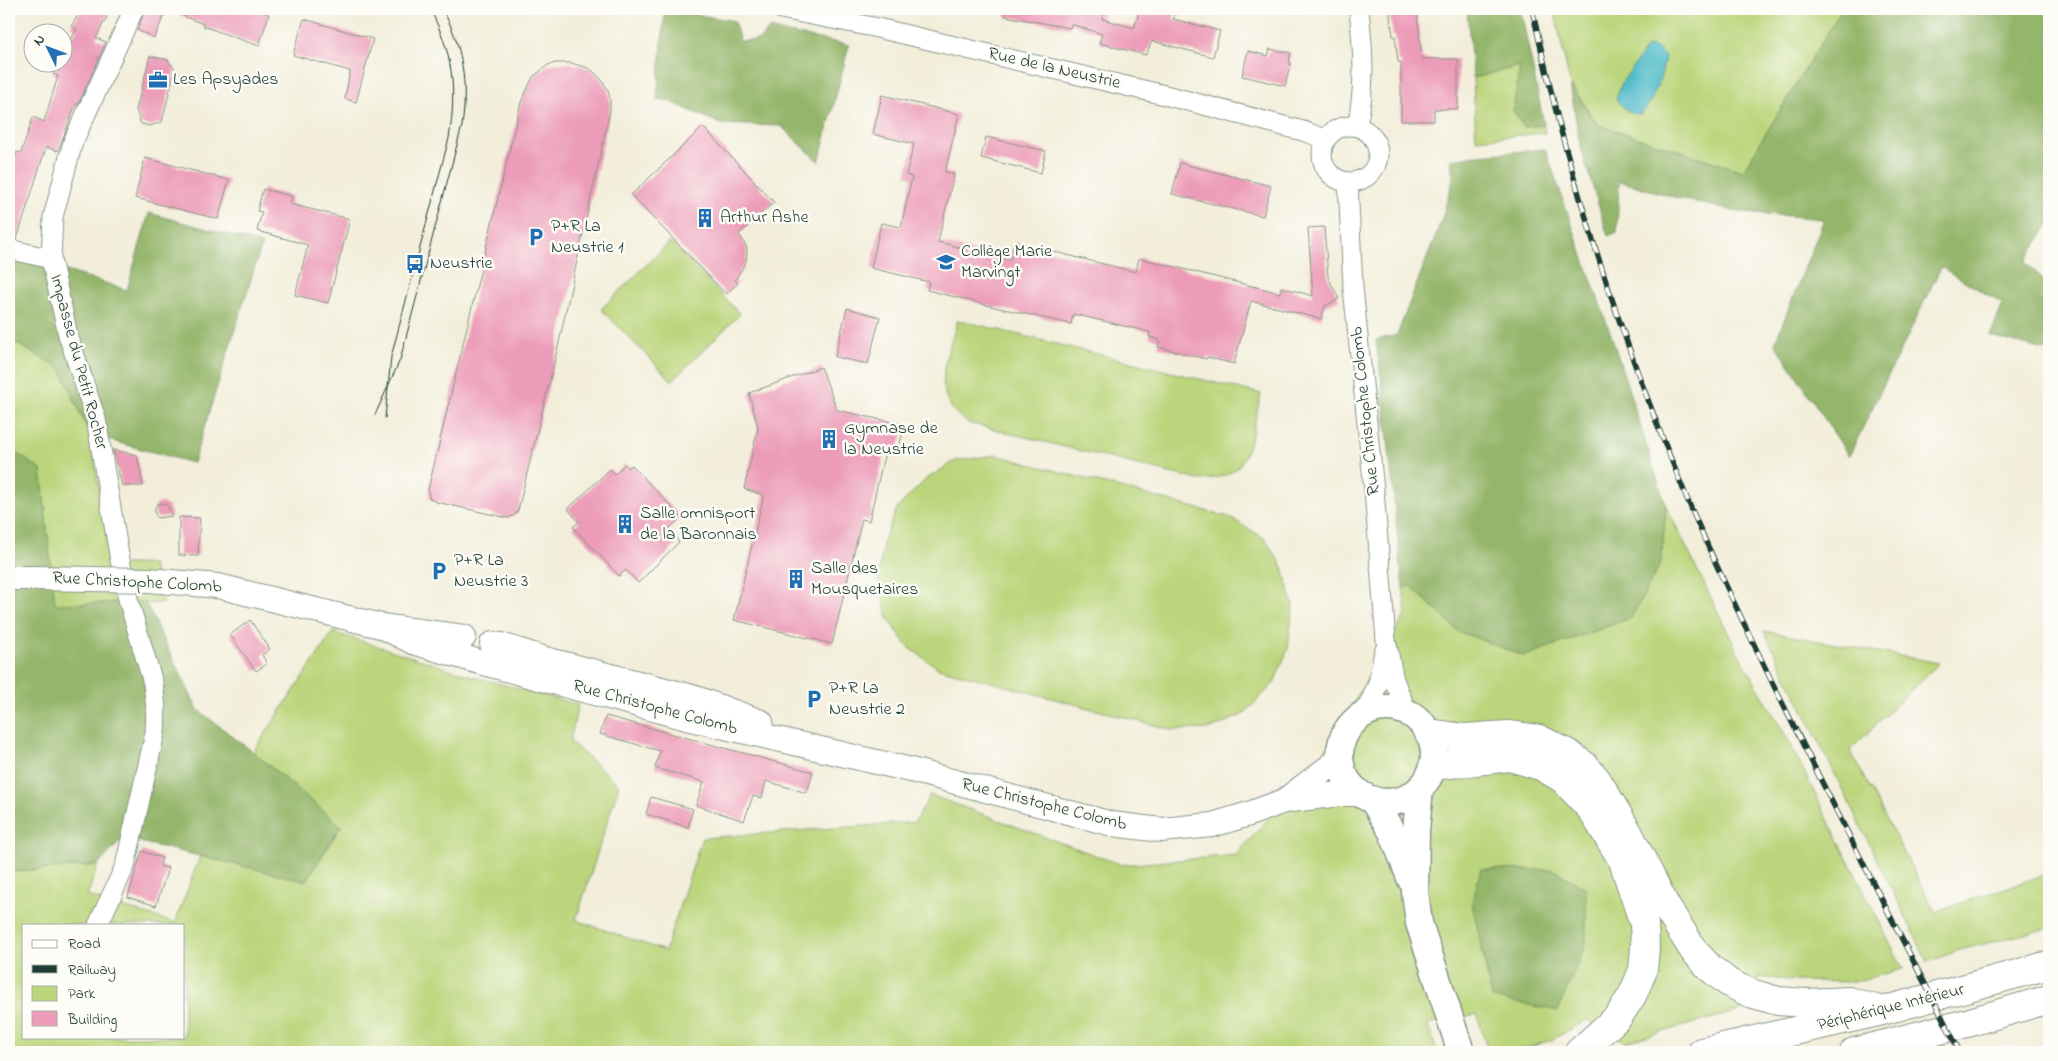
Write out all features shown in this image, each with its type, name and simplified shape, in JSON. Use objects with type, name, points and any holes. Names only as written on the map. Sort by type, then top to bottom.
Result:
[{"type":"highway","points":[[1429,732],[1465,738],[1508,735],[1538,740],[1569,754],[1584,765],[1597,780],[1628,832],[1666,905],[1694,951],[1710,968],[1729,983],[1750,993],[1778,1000],[1806,1003],[1850,1001],[1882,1011]]},
{"type":"highway","points":[[1426,777],[1510,757],[1541,766],[1563,779],[1591,809],[1623,861],[1644,924],[1643,970],[1632,996],[1618,1017],[1579,1052]]},
{"type":"highway","name":"Périphérique Intérieur","points":[[1702,1052],[1882,1011],[2049,965]]},
{"type":"highway","points":[[1854,1052],[1957,1026],[2047,999]]},
{"type":"highway","points":[[1920,1052],[2020,1024],[2047,999]]},
{"type":"main road","points":[[1415,892],[1392,832],[1367,797],[1347,779],[1341,758],[1340,750],[1345,734],[1355,720],[1365,713],[1386,708],[1407,712],[1421,722],[1429,732],[1434,749],[1426,777],[1416,832],[1415,892],[1419,923],[1457,1043]]},
{"type":"main road","points":[[1367,797],[1386,802],[1401,800],[1426,777]]},
{"type":"street","name":"Impasse du Petit Rocher","points":[[98,924],[125,866],[155,733],[156,708],[153,683],[128,598],[119,555],[96,419],[68,335],[51,259],[54,217],[73,142],[134,9]]},
{"type":"street","name":"Rue de la Neustrie","points":[[781,9],[873,27],[1169,96],[1303,130],[1325,139]]},
{"type":"street","points":[[1357,126],[1362,105],[1364,65],[1359,9]]},
{"type":"street","points":[[1341,126],[1357,126],[1367,130],[1374,139],[1378,149],[1378,160],[1372,172],[1366,177],[1358,181],[1348,182],[1335,178],[1323,165],[1321,152],[1325,139],[1332,131],[1341,126]]},
{"type":"street","name":"Rue Christophe Colomb","points":[[1348,182],[1353,288],[1374,490],[1386,640],[1394,680],[1407,712]]},
{"type":"street","points":[[9,249],[51,259]]},
{"type":"street","name":"Rue Christophe Colomb","points":[[9,578],[149,580],[218,586],[381,626],[413,642],[475,650],[686,718],[864,759],[1087,819],[1139,828],[1160,830],[1212,825],[1284,801],[1341,794],[1367,797]]},
{"type":"street","name":"Rue Christophe Colomb","points":[[1365,713],[1378,684],[1386,640]]},
{"type":"street","name":"Rue Christophe Colomb","points":[[1284,801],[1341,758]]},
{"type":"green space","points":[[665,9],[734,21],[740,41],[759,40],[769,29],[849,45],[819,162],[781,126],[721,124],[666,100],[657,101]]},
{"type":"green space","points":[[1467,9],[1518,9],[1522,16],[1544,125],[1524,127],[1513,110],[1520,66],[1473,78]]},
{"type":"green space","points":[[1554,9],[1842,9],[1743,172],[1598,125],[1570,84]]},
{"type":"green space","points":[[1842,9],[2049,9],[2049,224],[2025,262],[2049,285],[2049,351],[1990,336],[2003,304],[1941,267],[1849,456],[1775,343],[1824,219],[1733,211],[1619,181],[1617,232],[1608,236],[1580,145],[1570,84],[1598,125],[1743,171]]},
{"type":"green space","points":[[1520,66],[1524,127],[1544,125],[1545,133],[1476,139],[1473,78]]},
{"type":"green space","points":[[1545,149],[1613,341],[1666,506],[1661,563],[1631,618],[1524,656],[1458,631],[1411,586],[1403,588],[1376,340],[1397,335],[1442,219],[1453,180],[1451,160],[1469,156]]},
{"type":"green space","points":[[149,213],[262,244],[193,463],[90,435],[61,369],[9,339],[9,253],[127,290]]},
{"type":"green space","points":[[670,242],[740,314],[672,381],[601,309]]},
{"type":"green space","points":[[958,320],[1261,394],[1252,436],[1244,457],[1239,466],[1233,471],[1216,478],[1199,480],[968,423],[953,410],[944,388],[943,377],[947,354]]},
{"type":"green space","points":[[9,339],[61,369],[90,435],[112,564],[152,564],[164,603],[55,605],[41,470],[9,448]]},
{"type":"green space","points":[[9,448],[41,470],[55,604],[145,602],[198,710],[253,752],[341,826],[306,881],[123,838],[98,865],[9,872]]},
{"type":"green space","points":[[996,455],[1229,517],[1264,538],[1283,567],[1293,606],[1288,649],[1274,683],[1244,714],[1211,729],[1172,730],[938,668],[907,646],[888,618],[878,578],[884,539],[898,507],[925,480],[955,461]]},
{"type":"green space","points":[[1666,506],[1737,651],[1788,740],[1903,969],[1853,982],[1797,981],[1760,977],[1747,1009],[1625,1042],[1587,1020],[1551,1040],[1514,1052],[1488,1052],[1477,1014],[1427,1024],[1438,1052],[9,1052],[9,872],[98,865],[87,896],[175,923],[200,856],[307,880],[341,826],[253,752],[333,632],[472,676],[578,705],[570,741],[619,785],[576,920],[665,951],[702,838],[915,822],[930,795],[1122,865],[1236,855],[1318,763],[1406,614],[1403,588],[1411,586],[1458,631],[1524,656],[1631,618],[1661,563]]},
{"type":"green space","points":[[1764,631],[1939,663],[1850,750],[1935,912],[2049,873],[2049,928],[1960,950],[1928,962]]},
{"type":"green space","points":[[1481,869],[1554,870],[1586,888],[1586,943],[1558,1011],[1492,998],[1472,903]]},
{"type":"water","points":[[1648,46],[1657,48],[1665,56],[1664,63],[1660,79],[1650,102],[1641,114],[1637,114],[1627,110],[1616,99],[1622,82]]},
{"type":"building","points":[[82,9],[111,9],[96,38],[106,42],[78,105],[76,104],[58,151],[46,147],[17,239],[9,238],[9,179],[17,152],[21,153],[33,117],[44,122],[58,76],[53,74],[54,72],[72,72],[72,37],[77,29],[72,26]]},
{"type":"building","points":[[146,9],[167,9],[154,38],[137,30]]},
{"type":"building","points":[[168,9],[262,9],[261,12],[269,14],[259,46],[203,26],[203,24]]},
{"type":"building","points":[[1005,9],[1105,9],[1102,19],[1134,28],[1140,9],[1178,9],[1173,19],[1220,31],[1213,57],[1152,41],[1146,55],[1099,43],[1102,34],[1071,24],[1070,28],[1005,16]]},
{"type":"building","points":[[1389,9],[1414,9],[1415,13],[1417,13],[1422,59],[1458,59],[1458,109],[1434,109],[1434,121],[1401,121],[1401,62],[1398,62]]},
{"type":"building","points":[[304,19],[373,39],[356,102],[345,99],[350,71],[293,55]]},
{"type":"building","points":[[1270,49],[1291,53],[1289,61],[1291,62],[1285,86],[1242,76],[1248,51],[1268,56]]},
{"type":"building","points":[[150,56],[168,60],[175,69],[162,122],[150,126],[141,124],[136,110]]},
{"type":"building","name":"P+R La Neustrie 1","points":[[571,63],[588,68],[594,72],[608,90],[610,111],[558,347],[518,510],[515,515],[508,518],[436,502],[429,498],[428,490],[521,102],[533,77],[548,65]]},
{"type":"building","name":"Collège Marie Marvingt","points":[[882,95],[959,114],[945,172],[954,174],[938,242],[1010,260],[1014,242],[1136,272],[1139,258],[1280,293],[1281,287],[1313,296],[1308,228],[1324,227],[1328,277],[1339,299],[1325,306],[1321,319],[1251,301],[1234,364],[1158,347],[1160,340],[1149,337],[1150,332],[1073,314],[1071,324],[999,308],[927,290],[929,282],[871,268],[881,223],[901,227],[912,177],[906,175],[914,144],[873,134]]},
{"type":"building","name":"Arthur Ashe","points":[[703,127],[774,202],[739,234],[747,248],[746,262],[735,280],[738,283],[726,294],[631,195]]},
{"type":"building","points":[[986,137],[1046,151],[1041,173],[981,158]]},
{"type":"building","points":[[145,158],[229,180],[218,219],[135,198]]},
{"type":"building","points":[[1180,163],[1271,186],[1263,216],[1172,194]]},
{"type":"building","points":[[263,189],[292,196],[290,204],[350,219],[328,303],[295,295],[308,245],[257,231],[262,212],[257,211]]},
{"type":"building","points":[[847,308],[880,317],[868,364],[835,357]]},
{"type":"building","points":[[821,367],[837,410],[905,425],[897,455],[885,452],[869,521],[862,519],[832,644],[734,620],[764,495],[744,489],[758,428],[749,393]]},
{"type":"building","points":[[113,450],[137,455],[143,486],[122,486]]},
{"type":"building","name":"Salle omnisport de la Baronnais","points":[[625,464],[629,468],[632,465],[681,517],[668,530],[679,542],[638,583],[626,570],[619,576],[573,527],[579,522],[568,509],[610,469],[615,474]]},
{"type":"building","points":[[162,503],[168,506],[172,516],[158,518],[155,514],[155,508],[157,504]]},
{"type":"building","points":[[179,517],[200,518],[198,556],[179,555]]},
{"type":"building","points":[[250,620],[270,649],[262,655],[267,664],[256,671],[230,635]]},
{"type":"building","points":[[606,716],[813,772],[807,793],[766,781],[762,798],[753,796],[744,821],[696,805],[704,782],[655,768],[660,751],[600,734]]},
{"type":"building","points":[[651,797],[693,809],[688,827],[646,814]]},
{"type":"building","points":[[142,851],[162,858],[160,866],[168,868],[156,906],[128,897]]},
{"type":"tram line","points":[[385,418],[391,357],[449,138],[453,103],[453,87],[448,56],[438,25],[430,9]]},
{"type":"tram line","points":[[375,415],[400,360],[462,126],[464,111],[462,66],[455,36],[442,9]]},
{"type":"railway","points":[[1532,9],[1547,76],[1590,232],[1619,321],[1668,453],[1717,566],[1772,682],[1960,1052]]},
{"type":"place","name":"Les Apsyades","points":[[158,80]]},
{"type":"place","name":"Arthur Ashe","points":[[705,218]]},
{"type":"place","name":"P+R La Neustrie 1","points":[[536,237]]},
{"type":"place","name":"Collège Marie Marvingt","points":[[946,262]]},
{"type":"place","name":"Neustrie","points":[[415,264]]},
{"type":"place","name":"Gymnase de la Neustrie","points":[[829,439]]},
{"type":"place","name":"Salle omnisport de la Baronnais","points":[[625,524]]},
{"type":"place","name":"P+R La Neustrie 3","points":[[439,571]]},
{"type":"place","name":"Salle des Mousquetaires","points":[[796,579]]},
{"type":"place","name":"P+R La Neustrie 2","points":[[814,699]]}]
